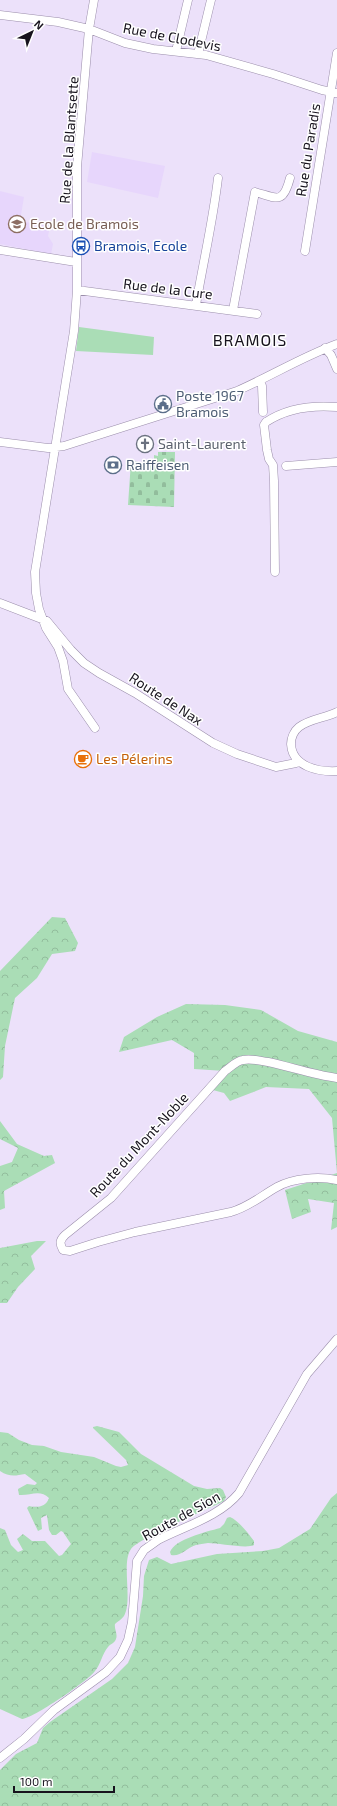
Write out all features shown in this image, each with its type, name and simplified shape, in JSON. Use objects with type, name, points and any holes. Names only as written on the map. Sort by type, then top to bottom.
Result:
[{"type":"street","name":"Rue de la Blantsette","points":[[94,0],[89,29],[77,167],[77,290],[70,361],[35,572],[36,593],[41,618],[63,661],[68,689],[95,728]]},
{"type":"street","points":[[176,51],[188,0]]},
{"type":"street","points":[[198,54],[211,0]]},
{"type":"street","name":"Rue de Clodevis","points":[[0,15],[58,22],[89,29],[125,43],[153,49],[198,54],[273,74],[334,93]]},
{"type":"street","name":"Rue du Paradis","points":[[305,251],[334,93],[337,53]]},
{"type":"street","points":[[196,305],[205,251],[214,215],[218,178]]},
{"type":"street","points":[[233,310],[255,192],[277,198],[283,196],[287,192],[290,178]]},
{"type":"street","points":[[0,250],[76,262]]},
{"type":"street","name":"Rue de la Cure","points":[[77,290],[257,314]]},
{"type":"street","points":[[0,442],[48,448],[77,443],[237,391],[260,381],[282,368],[324,348],[337,344]]},
{"type":"street","points":[[324,348],[331,355],[337,369]]},
{"type":"street","points":[[260,381],[262,386],[267,450],[269,459],[273,465],[275,572]]},
{"type":"street","points":[[264,416],[281,414],[308,407],[337,407]]},
{"type":"street","points":[[286,466],[337,462]]},
{"type":"street","points":[[0,604],[28,615],[41,618]]},
{"type":"street","name":"Route de Nax","points":[[41,618],[47,621],[84,663],[100,674],[143,698],[204,738],[237,754],[267,765],[279,767],[296,764]]},
{"type":"street","points":[[337,712],[300,727],[294,734],[291,743],[296,758],[304,765],[319,771],[337,772]]},
{"type":"street","name":"Route du Mont-Noble","points":[[337,1078],[252,1059],[235,1062],[225,1071],[111,1198],[65,1235],[60,1240],[60,1245],[63,1250],[70,1251],[128,1234],[243,1209],[279,1186],[299,1180],[320,1177],[337,1180]]},
{"type":"street","name":"Route de Sion","points":[[0,1758],[24,1739],[54,1710],[116,1663],[124,1648],[130,1630],[135,1568],[140,1555],[154,1542],[218,1512],[232,1501],[244,1484],[307,1374],[337,1339]]},
{"type":"shaded area","points":[[92,152],[165,166],[158,198],[87,182]]},
{"type":"shaded area","name":"Ecole de Bramois","points":[[0,191],[24,197],[20,221],[50,226],[48,236],[53,244],[51,254],[0,244]]},
{"type":"green space","points":[[79,327],[154,337],[153,355],[76,351]]},
{"type":"green space","points":[[158,452],[175,452],[174,507],[128,505],[131,461],[138,462],[142,466],[146,467],[150,460],[154,460],[154,455],[158,456]]},
{"type":"green space","points":[[52,917],[65,918],[78,943],[75,951],[52,954],[37,978],[15,998],[5,1046],[3,1077],[0,1080],[0,971]]},
{"type":"green space","points":[[186,1004],[225,1005],[261,1010],[298,1031],[337,1042],[337,1173],[332,1118],[309,1089],[266,1087],[230,1101],[224,1093],[209,1089],[225,1071],[194,1069],[194,1053],[172,1040],[119,1052],[124,1037],[157,1017]]},
{"type":"green space","points":[[0,1121],[17,1144],[44,1156],[52,1155],[55,1163],[4,1191],[5,1208],[0,1210],[0,1166],[12,1162],[18,1148],[0,1139]]},
{"type":"green space","points":[[337,1173],[337,1227],[331,1230],[334,1203],[308,1199],[311,1212],[292,1219],[285,1190]]},
{"type":"green space","points":[[37,1241],[46,1241],[31,1256],[35,1269],[18,1287],[7,1303],[0,1303],[0,1248]]},
{"type":"green space","points":[[97,1426],[119,1432],[141,1454],[194,1486],[207,1489],[220,1488],[223,1490],[226,1497],[224,1501],[158,1532],[136,1544],[131,1549],[128,1555],[127,1563],[126,1609],[124,1616],[115,1624],[117,1635],[114,1642],[106,1650],[97,1668],[82,1683],[37,1713],[22,1719],[0,1709],[0,1528],[5,1530],[11,1545],[18,1552],[23,1550],[17,1539],[23,1534],[32,1541],[45,1541],[59,1556],[62,1555],[71,1544],[61,1531],[56,1535],[52,1535],[49,1530],[47,1515],[41,1518],[42,1529],[38,1531],[27,1508],[29,1506],[38,1507],[43,1505],[49,1498],[46,1495],[38,1493],[19,1495],[18,1489],[27,1484],[35,1485],[37,1483],[25,1474],[12,1476],[0,1471],[0,1432],[8,1433],[19,1440],[32,1445],[44,1446],[61,1452],[94,1457],[116,1466],[121,1467],[128,1465],[126,1460],[93,1428]]},
{"type":"green space","points":[[337,1493],[337,1806],[0,1806],[0,1770],[16,1754],[37,1743],[43,1728],[50,1722],[112,1679],[128,1663],[135,1647],[143,1596],[144,1576],[149,1560],[157,1557],[171,1564],[217,1554],[263,1551],[279,1548],[310,1529],[331,1498]]},
{"type":"green space","points":[[230,1517],[237,1521],[246,1531],[254,1541],[254,1545],[239,1546],[208,1543],[192,1546],[178,1555],[171,1555],[170,1552],[178,1543],[199,1534],[220,1528],[227,1518]]},
{"type":"place","name":"Ecole de Bramois","points":[[17,224]]},
{"type":"place","name":"Bramois, Ecole","points":[[81,246]]},
{"type":"place","name":"Poste 1967 Bramois","points":[[163,404]]},
{"type":"place","name":"Saint-Laurent","points":[[145,444]]},
{"type":"place","name":"Raiffeisen","points":[[113,465]]},
{"type":"place","name":"Les Pélerins","points":[[83,759]]},
{"type":"district","name":"BRAMOIS","points":[[250,340]]}]
